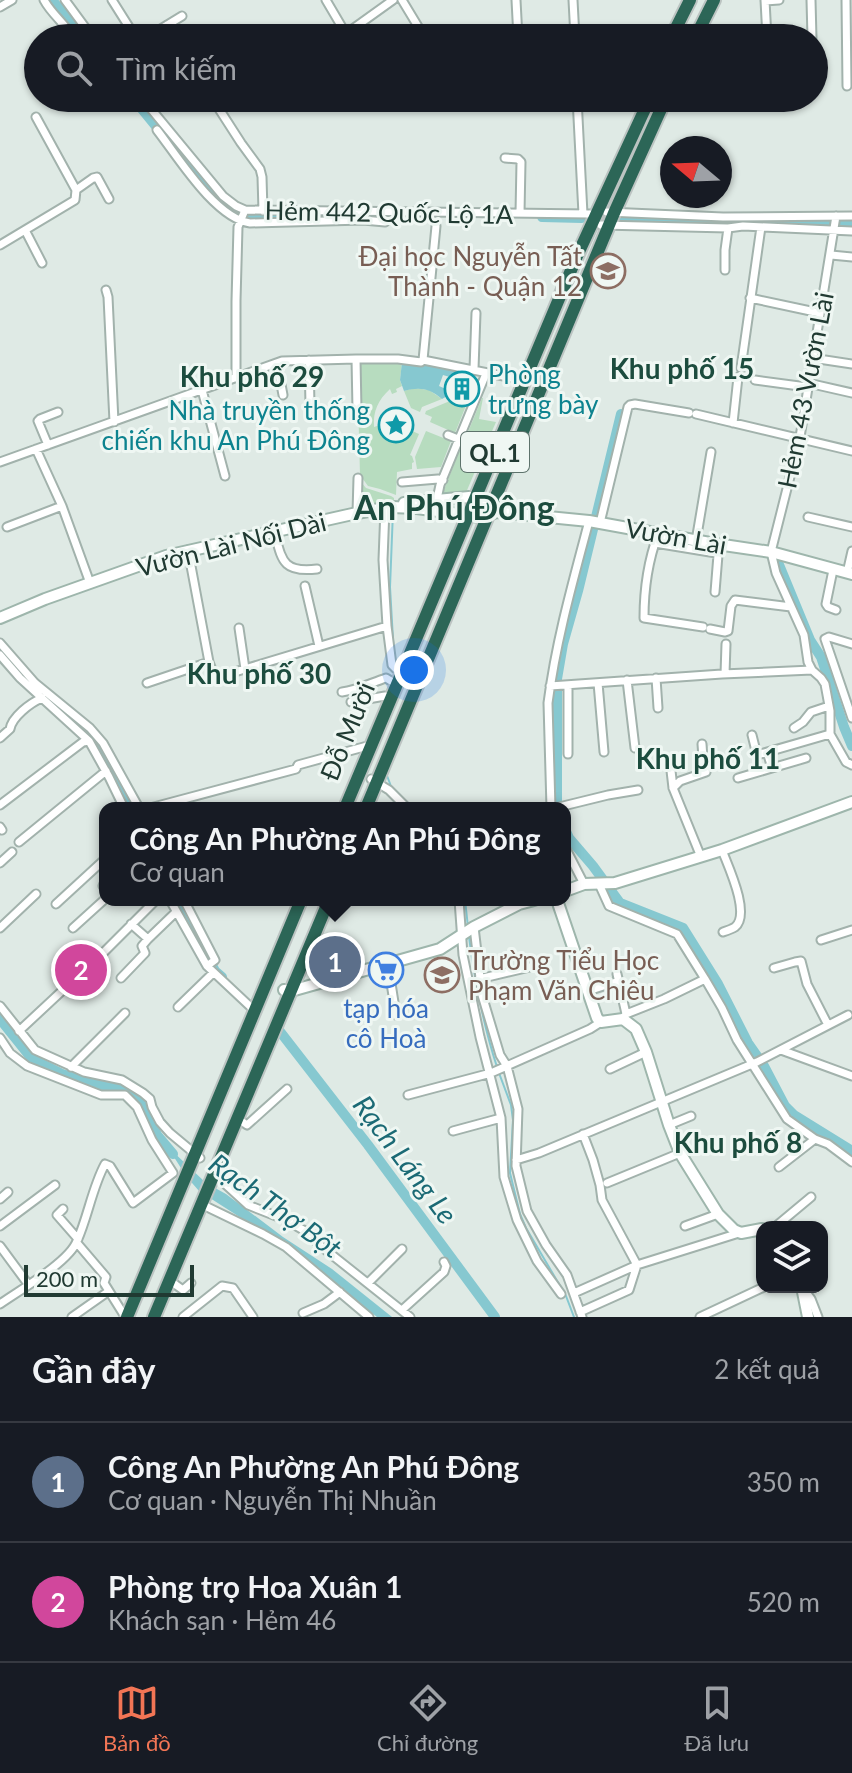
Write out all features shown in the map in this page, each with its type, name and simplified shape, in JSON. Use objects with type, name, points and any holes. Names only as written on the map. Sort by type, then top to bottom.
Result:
[{"type":"highway","points":[[678,24],[690,0]]},
{"type":"highway","points":[[685,24],[697,0]]},
{"type":"highway","points":[[695,24],[707,0]]},
{"type":"highway","points":[[702,24],[714,0]]},
{"type":"highway","name":"Đỗ Mười","points":[[342,802],[479,510],[600,217],[638,112]]},
{"type":"highway","name":"Đỗ Mười","points":[[368,802],[479,510],[644,112]]},
{"type":"highway","name":"Đỗ Mười","points":[[347,802],[394,675],[479,510],[488,451],[518,379],[652,112]]},
{"type":"highway","name":"Đỗ Mười","points":[[600,217],[658,112]]},
{"type":"highway","name":"Đỗ Mười","points":[[363,802],[374,781]]},
{"type":"highway","points":[[206,1162],[255,1011],[299,906]]},
{"type":"highway","points":[[127,1316],[206,1162],[305,906]]},
{"type":"highway","points":[[206,1162],[237,1118],[319,906]]},
{"type":"highway","points":[[148,1317],[191,1196],[326,906]]},
{"type":"highway","points":[[154,1317],[169,1280],[191,1196]]},
{"type":"street","points":[[0,7],[12,0]]},
{"type":"street","points":[[44,0],[62,24]]},
{"type":"street","points":[[65,0],[83,24]]},
{"type":"street","points":[[112,0],[127,24]]},
{"type":"street","points":[[326,0],[336,24]]},
{"type":"street","points":[[360,24],[393,0]]},
{"type":"street","points":[[402,0],[417,24]]},
{"type":"street","points":[[516,0],[517,24]]},
{"type":"street","points":[[573,0],[574,24]]},
{"type":"street","points":[[766,24],[765,0],[779,0]]},
{"type":"street","points":[[811,0],[812,24]]},
{"type":"street","points":[[846,0],[847,86]]},
{"type":"street","points":[[169,24],[182,16]]},
{"type":"street","name":"Hẻm 442 Quốc Lộ 1A","points":[[154,112],[223,196],[243,214],[263,211],[520,213],[600,217]]},
{"type":"street","points":[[221,112],[260,169],[263,211]]},
{"type":"street","points":[[579,112],[600,217]]},
{"type":"street","points":[[0,245],[75,200],[76,190],[36,117]]},
{"type":"street","points":[[157,130],[214,203],[243,214],[250,223],[385,222]]},
{"type":"street","points":[[505,158],[521,162],[520,213]]},
{"type":"street","points":[[76,190],[97,177],[109,199]]},
{"type":"street","points":[[236,378],[236,291],[243,214]]},
{"type":"street","points":[[600,217],[728,228],[835,223],[852,216]]},
{"type":"street","points":[[600,217],[723,217],[835,223],[852,231]]},
{"type":"street","name":"Hẻm 43 Vườn Lài","points":[[771,552],[800,437],[835,223]]},
{"type":"street","points":[[423,360],[436,226]]},
{"type":"street","points":[[741,368],[761,227]]},
{"type":"street","points":[[725,270],[728,228]]},
{"type":"street","points":[[25,230],[42,263]]},
{"type":"street","points":[[831,255],[852,257]]},
{"type":"street","points":[[106,290],[114,422]]},
{"type":"street","points":[[750,298],[820,313]]},
{"type":"street","points":[[474,369],[476,313]]},
{"type":"street","points":[[812,358],[852,364]]},
{"type":"street","points":[[356,359],[357,410]]},
{"type":"street","points":[[0,462],[290,360],[423,360],[518,379]]},
{"type":"street","points":[[309,360],[310,405]]},
{"type":"street","points":[[277,363],[283,395]]},
{"type":"street","points":[[437,499],[474,394],[485,376]]},
{"type":"street","points":[[733,423],[738,377]]},
{"type":"street","points":[[755,380],[852,393]]},
{"type":"street","points":[[202,390],[225,476]]},
{"type":"street","points":[[568,754],[556,649],[630,405],[692,414],[852,451]]},
{"type":"street","points":[[48,445],[38,421],[58,412]]},
{"type":"street","points":[[448,435],[488,451]]},
{"type":"street","points":[[36,449],[62,506],[90,583]]},
{"type":"street","points":[[696,541],[711,452]]},
{"type":"street","points":[[414,469],[415,481]]},
{"type":"street","points":[[357,513],[358,478]]},
{"type":"street","points":[[402,482],[443,480]]},
{"type":"street","name":"Vườn Lài","points":[[388,508],[437,499],[450,500],[479,510],[595,522],[656,538],[771,552],[850,574]]},
{"type":"street","points":[[7,527],[62,506]]},
{"type":"street","points":[[342,692],[394,675],[383,560],[388,508]]},
{"type":"street","name":"Vườn Lài Nối Dài","points":[[0,618],[45,599],[188,550],[388,508],[479,510]]},
{"type":"street","points":[[808,517],[852,527]]},
{"type":"street","points":[[274,531],[283,562],[302,571],[317,569]]},
{"type":"street","points":[[715,592],[719,559],[716,553],[656,538],[644,591],[644,618],[728,631],[731,606],[735,600],[791,607]]},
{"type":"street","points":[[188,550],[209,662],[215,678],[387,626]]},
{"type":"street","points":[[850,574],[852,551]]},
{"type":"street","points":[[771,552],[776,573],[804,635],[808,662],[825,684],[830,734],[846,762],[852,765]]},
{"type":"street","points":[[833,570],[826,604],[836,610]]},
{"type":"street","points":[[305,586],[319,646]]},
{"type":"street","points":[[239,628],[245,669]]},
{"type":"street","points":[[852,644],[829,637],[825,639],[852,718]]},
{"type":"street","points":[[0,643],[35,683],[90,728],[103,743],[136,802]]},
{"type":"street","points":[[725,674],[726,644]]},
{"type":"street","points":[[0,655],[20,678],[89,741],[121,802]]},
{"type":"street","points":[[147,683],[209,662]]},
{"type":"street","points":[[559,686],[812,670]]},
{"type":"street","points":[[656,678],[658,708]]},
{"type":"street","points":[[627,680],[635,748]]},
{"type":"street","points":[[598,683],[604,752]]},
{"type":"street","points":[[840,685],[852,687]]},
{"type":"street","points":[[555,802],[548,719],[559,686]]},
{"type":"street","points":[[351,702],[385,696]]},
{"type":"street","points":[[0,738],[10,729],[11,723],[42,698]]},
{"type":"street","points":[[794,728],[811,712],[829,706]]},
{"type":"street","points":[[752,735],[757,755],[830,734]]},
{"type":"street","points":[[0,805],[83,742],[89,741]]},
{"type":"street","points":[[673,788],[680,781],[705,772],[702,744]]},
{"type":"street","points":[[187,802],[296,769],[298,765],[368,746]]},
{"type":"street","points":[[767,752],[772,768]]},
{"type":"street","points":[[738,778],[806,758]]},
{"type":"street","points":[[670,762],[673,788],[701,857]]},
{"type":"street","points":[[19,842],[108,774],[119,772]]},
{"type":"street","points":[[374,781],[401,802]]},
{"type":"street","points":[[571,804],[638,790]]},
{"type":"street","points":[[571,889],[584,884],[604,884],[701,857],[852,802]]},
{"type":"street","points":[[722,850],[741,909],[738,924],[723,932]]},
{"type":"street","points":[[0,863],[12,852]]},
{"type":"street","points":[[571,859],[584,884]]},
{"type":"street","points":[[56,904],[99,865]]},
{"type":"street","points":[[604,884],[609,906],[677,934],[722,1008],[737,1040],[759,1061],[787,1119],[852,1162]]},
{"type":"street","points":[[0,928],[36,894]]},
{"type":"street","points":[[73,928],[99,904]]},
{"type":"street","points":[[102,954],[150,906]]},
{"type":"street","points":[[173,906],[207,966],[255,1011]]},
{"type":"street","points":[[187,906],[215,960],[207,966]]},
{"type":"street","points":[[461,906],[482,995],[518,1109],[516,1166],[527,1211],[567,1275],[581,1314],[629,1290],[637,1265],[602,1200],[593,1160],[583,1134]]},
{"type":"street","points":[[288,990],[440,949],[468,930],[515,906]]},
{"type":"street","points":[[559,906],[597,1018],[601,1022]]},
{"type":"street","points":[[121,978],[145,953],[142,946],[176,912]]},
{"type":"street","points":[[131,924],[148,939]]},
{"type":"street","points":[[468,930],[463,955],[501,1118],[504,1177],[517,1220],[537,1261],[561,1294]]},
{"type":"street","points":[[821,940],[852,930]]},
{"type":"street","points":[[774,968],[801,961],[807,984],[828,1025]]},
{"type":"street","points":[[19,1031],[93,962]]},
{"type":"street","points":[[388,964],[396,1015]]},
{"type":"street","points":[[479,979],[530,967]]},
{"type":"street","points":[[178,1007],[213,973]]},
{"type":"street","points":[[588,991],[618,978],[625,1016],[636,1029],[646,1052],[680,1153],[718,1214],[741,1233]]},
{"type":"street","points":[[408,1095],[492,1072],[705,979]]},
{"type":"street","points":[[0,1006],[35,1050],[73,1067],[122,1080],[143,1093],[150,1099],[160,1122],[170,1133],[206,1162],[248,1205],[305,1231],[410,1317]]},
{"type":"street","points":[[70,1083],[73,1067],[125,1013]]},
{"type":"street","points":[[516,1160],[759,1061],[848,1015]]},
{"type":"street","points":[[0,1023],[8,1016]]},
{"type":"street","points":[[0,1038],[10,1053],[27,1066],[101,1095],[125,1095],[137,1107],[152,1140],[173,1173],[133,1203],[110,1166],[105,1164],[87,1208],[78,1241],[68,1255],[0,1304]]},
{"type":"street","points":[[781,1050],[852,1076]]},
{"type":"street","points":[[610,1069],[646,1052]]},
{"type":"street","points":[[237,1118],[247,1125],[287,1089]]},
{"type":"street","points":[[669,1125],[691,1116]]},
{"type":"street","points":[[453,1131],[501,1118]]},
{"type":"street","points":[[779,1167],[815,1139]]},
{"type":"street","points":[[607,1183],[680,1153]]},
{"type":"street","points":[[166,1179],[191,1196],[286,1247],[369,1316]]},
{"type":"street","points":[[0,1226],[55,1185]]},
{"type":"street","points":[[0,1199],[8,1192]]},
{"type":"street","points":[[782,1221],[811,1197]]},
{"type":"street","points":[[63,1209],[57,1215],[106,1277],[104,1283],[127,1316]]},
{"type":"street","points":[[685,1226],[718,1214]]},
{"type":"street","points":[[574,1293],[637,1265],[756,1230]]},
{"type":"street","points":[[0,1246],[28,1284]]},
{"type":"street","points":[[368,1283],[402,1249]]},
{"type":"street","points":[[402,1310],[444,1272],[444,1262]]},
{"type":"street","points":[[169,1280],[183,1290],[191,1283]]},
{"type":"street","points":[[183,1317],[222,1286],[228,1286],[233,1288],[253,1317]]},
{"type":"street","points":[[72,1317],[109,1291]]},
{"type":"street","points":[[700,1317],[756,1291]]},
{"type":"street","points":[[303,1313],[324,1304],[340,1292]]},
{"type":"street","points":[[803,1293],[808,1317]]},
{"type":"street","points":[[806,1293],[818,1317]]},
{"type":"street","points":[[356,1317],[369,1316]]},
{"type":"green space","points":[[357,360],[402,362],[402,386],[392,394],[390,389],[382,397],[374,421],[374,427],[380,425],[381,433],[403,427],[419,434],[410,455],[414,462],[412,469],[397,472],[396,495],[368,486],[360,475]]},
{"type":"green space","points":[[414,388],[429,390],[442,399],[422,407],[420,412],[411,408],[404,391]]},
{"type":"green space","points":[[457,398],[467,403],[455,433],[430,422],[432,417],[425,414],[426,411]]},
{"type":"green space","points":[[482,398],[479,419],[496,422],[486,445],[466,437]]},
{"type":"green space","points":[[426,431],[451,441],[441,467],[417,469],[415,457]]},
{"type":"green space","points":[[463,447],[482,455],[465,495],[442,495],[460,449]]},
{"type":"green space","points":[[361,482],[366,488],[391,496],[394,503],[370,509],[362,501]]},
{"type":"water","points":[[402,362],[427,363],[479,373],[469,379],[455,374],[453,378],[443,375],[439,386],[448,390],[449,395],[442,399],[424,389],[404,391],[400,380]]},
{"type":"water","points":[[167,1146],[206,1183],[332,1269],[392,1317],[377,1317],[319,1268],[199,1191]]},
{"type":"waterway","points":[[52,0],[72,24]]},
{"type":"waterway","points":[[144,112],[213,196],[232,212],[326,214]]},
{"type":"waterway","points":[[542,217],[582,218]]},
{"type":"waterway","points":[[614,219],[852,224]]},
{"type":"waterway","points":[[557,802],[557,679],[621,414]]},
{"type":"waterway","points":[[393,511],[390,587],[394,657]]},
{"type":"waterway","points":[[777,560],[810,640],[821,657],[852,746]]},
{"type":"waterway","name":"Rạch Láng Le","points":[[35,688],[83,727],[97,744],[126,802]]},
{"type":"waterway","points":[[386,773],[392,789]]},
{"type":"waterway","points":[[403,799],[406,802]]},
{"type":"waterway","points":[[571,840],[620,903],[683,928],[718,984],[785,1106],[794,1115],[852,1151]]},
{"type":"waterway","name":"Rạch Láng Le","points":[[179,906],[215,971],[222,977]]},
{"type":"waterway","points":[[466,906],[468,927]]},
{"type":"waterway","points":[[469,937],[480,1003],[497,1067]]},
{"type":"waterway","name":"Rạch Thợ Bột","points":[[0,1019],[32,1059],[62,1074],[123,1088],[136,1094],[157,1135],[173,1154]]},
{"type":"waterway","name":"Rạch Láng Le","points":[[278,1029],[495,1317]]},
{"type":"waterway","points":[[499,1073],[511,1105],[510,1173],[520,1214],[566,1296],[574,1317]]},
{"type":"place","name":"Đại học Nguyễn Tất Thành - Quận 12","points":[[608,271]]},
{"type":"place","name":"Phòng trưng bày","points":[[462,389]]},
{"type":"place","name":"Nhà truyền thống chiến khu An Phú Đông","points":[[396,425]]},
{"type":"place","name":"Công An Phường An Phú Đông","points":[[335,962]]},
{"type":"place","name":"Phòng trọ Hoa Xuân 1","points":[[81,970]]},
{"type":"place","name":"tạp hóa cô Hoà","points":[[386,970]]},
{"type":"place","name":"Trường Tiểu Học Phạm Văn Chiêu","points":[[442,975]]},
{"type":"district","name":"Khu phố 15","points":[[682,368]]},
{"type":"district","name":"Khu phố 29","points":[[252,376]]},
{"type":"district","name":"An Phú Đông","points":[[454,506]]},
{"type":"district","name":"Khu phố 30","points":[[259,673]]},
{"type":"district","name":"Khu phố 11","points":[[708,758]]},
{"type":"district","name":"Khu phố 8","points":[[738,1142]]}]
